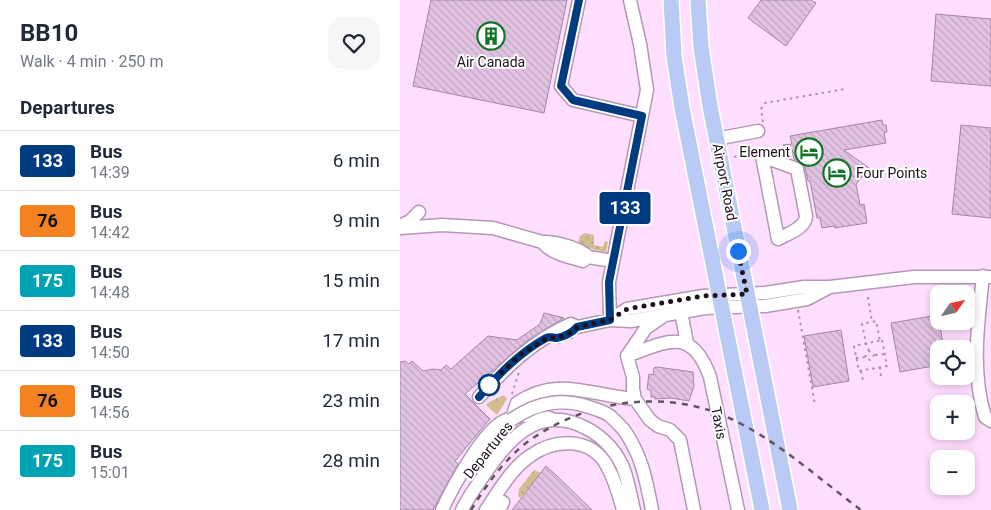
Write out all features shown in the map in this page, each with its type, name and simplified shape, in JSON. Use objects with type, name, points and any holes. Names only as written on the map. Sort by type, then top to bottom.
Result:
[{"type":"main road","name":"Airport Road","points":[[671,0],[674,56],[678,83],[762,510]]},
{"type":"main road","name":"Airport Road","points":[[698,0],[700,47],[716,139],[790,510]]},
{"type":"street","points":[[579,0],[561,86],[573,100],[642,116]]},
{"type":"street","points":[[610,320],[609,282],[647,90],[640,44],[630,0]]},
{"type":"street","points":[[716,139],[761,129]]},
{"type":"street","points":[[758,152],[797,169],[806,220],[804,224],[778,239],[758,152]]},
{"type":"street","points":[[400,227],[419,212]]},
{"type":"street","points":[[400,227],[442,225],[493,228],[542,242],[548,249],[583,261],[588,257],[613,261]]},
{"type":"street","points":[[479,397],[500,373],[520,355],[550,342],[555,331],[571,324],[578,331],[610,320],[627,309],[692,298],[720,302],[748,301],[765,306],[807,299],[830,287],[914,277],[987,277],[978,324],[977,372],[984,417],[991,421]]},
{"type":"street","points":[[627,356],[659,343],[673,341],[687,343],[681,312],[692,298]]},
{"type":"street","points":[[610,320],[631,321],[705,308],[720,302]]},
{"type":"street","points":[[666,314],[646,328],[627,356],[633,378],[635,399],[650,420],[658,426],[670,430],[680,440],[694,510]]},
{"type":"street","name":"Taxis","points":[[687,343],[699,353],[710,376],[738,510]]},
{"type":"street","points":[[512,418],[518,403],[538,391],[553,388],[575,388],[620,398],[635,399]]},
{"type":"street","name":"Departures","points":[[444,510],[482,453],[511,420],[529,409],[555,402],[582,404],[609,415],[624,430],[634,444],[642,462],[652,510]]},
{"type":"street","points":[[444,510],[462,473],[490,432],[503,421],[519,415],[536,415],[555,419],[595,432],[606,442],[618,458],[625,473],[634,510]]},
{"type":"street","points":[[462,510],[488,468],[518,434],[537,423],[555,419]]},
{"type":"street","points":[[486,510],[504,483],[530,456],[555,444],[570,442],[587,447],[601,457],[616,482],[623,510]]},
{"type":"path","points":[[761,129],[761,109],[765,103],[845,89]]},
{"type":"path","points":[[734,156],[758,152]]},
{"type":"path","points":[[868,298],[872,322]]},
{"type":"path","points":[[797,308],[815,405]]},
{"type":"path","points":[[861,371],[887,366],[885,354],[882,340],[880,341],[876,321],[862,324],[869,351],[874,355],[885,354]]},
{"type":"path","points":[[550,342],[578,331]]},
{"type":"path","points":[[863,381],[854,346],[880,341]]},
{"type":"path","points":[[865,357],[869,351]]},
{"type":"path","points":[[856,358],[865,357],[870,360],[874,355]]},
{"type":"path","points":[[510,400],[518,373],[525,366]]},
{"type":"path","points":[[880,367],[882,377]]},
{"type":"green space","points":[[585,233],[594,235],[594,245],[603,247],[605,241],[608,242],[606,252],[578,246],[580,236]]},
{"type":"green space","points":[[504,395],[507,399],[497,415],[486,405]]},
{"type":"green space","points":[[534,470],[541,473],[520,498],[518,496],[519,489]]},
{"type":"building","name":"Air Canada","points":[[431,0],[567,0],[544,113],[413,86]]},
{"type":"building","points":[[761,0],[811,0],[816,3],[786,46],[748,18]]},
{"type":"building","points":[[936,14],[991,19],[991,86],[931,81]]},
{"type":"building","name":"Four Points","points":[[882,120],[883,125],[886,125],[887,132],[884,133],[886,143],[844,150],[869,168],[856,184],[860,205],[864,204],[867,223],[822,228],[820,218],[817,218],[810,181],[808,181],[805,167],[803,163],[794,159],[792,149],[783,145],[792,144],[790,136]]},
{"type":"building","points":[[961,125],[991,128],[991,218],[952,214]]},
{"type":"building","points":[[544,313],[564,318],[528,340],[465,394],[490,419],[455,461],[458,464],[433,510],[400,510],[400,362],[405,361],[409,364],[412,361],[423,371],[441,370],[446,365],[451,369],[488,336],[517,340],[540,324]]},
{"type":"building","points":[[930,316],[930,330],[941,330],[942,340],[930,340],[930,367],[900,372],[891,323]]},
{"type":"building","points":[[841,330],[849,381],[813,387],[804,336]]},
{"type":"building","points":[[654,368],[693,372],[694,386],[689,401],[671,398],[655,399],[655,397],[651,397],[651,390],[647,389],[649,374],[653,375]]},
{"type":"building","points":[[546,466],[556,475],[592,510],[512,510]]},
{"type":"railway","points":[[471,510],[502,466],[526,443],[548,429],[572,417],[597,409],[623,403],[649,401],[676,403],[702,408],[745,426],[780,448],[861,510]]},
{"type":"bus line","name":"133","points":[[479,397],[500,373],[520,355],[549,337],[558,338],[574,331],[577,327],[610,320],[609,282],[642,116],[573,100],[561,86],[579,0]]},
{"type":"place","name":"Air Canada","points":[[491,36]]},
{"type":"place","name":"Element","points":[[809,152]]},
{"type":"place","name":"Four Points","points":[[837,173]]},
{"type":"route","points":[[489,385],[520,355],[549,337],[558,338],[574,331],[577,327],[610,320],[627,309],[703,296],[747,294],[738,251]]}]
